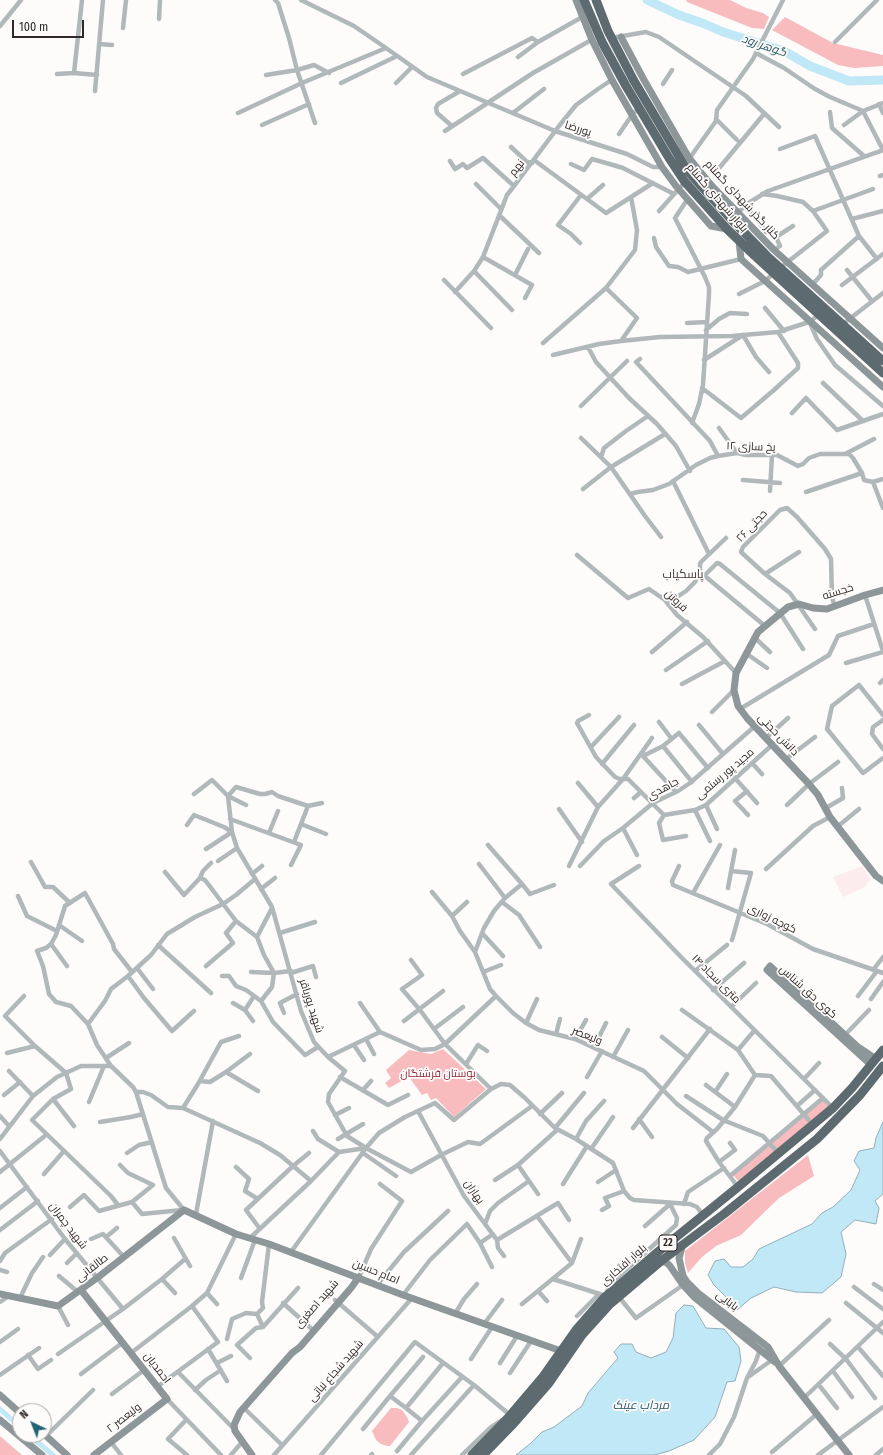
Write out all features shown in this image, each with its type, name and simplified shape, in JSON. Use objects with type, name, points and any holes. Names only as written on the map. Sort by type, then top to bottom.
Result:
[{"type":"highway","name":"بلوار شهدای گمنام","points":[[584,0],[586,15],[603,36],[663,122],[687,162],[819,315],[883,373]]},
{"type":"highway","name":"بلوار شهدای گمنام","points":[[596,0],[603,36],[616,77],[639,108],[676,170],[685,182],[739,241],[780,268],[865,338],[882,357]]},
{"type":"highway","name":"بلوار افتخاری","points":[[472,1455],[542,1378],[603,1295],[758,1171],[833,1108],[852,1088],[883,1050]]},
{"type":"highway","name":"بلوار افتخاری","points":[[483,1455],[539,1394],[582,1335],[618,1296],[661,1261],[724,1214],[817,1138],[860,1095],[883,1066]]},
{"type":"highway","points":[[790,1144],[787,1150],[788,1154],[793,1155],[808,1142],[817,1138]]},
{"type":"highway","points":[[758,1171],[777,1159],[780,1159],[782,1162],[781,1165],[772,1174]]},
{"type":"street","points":[[0,26],[21,0]]},
{"type":"street","points":[[74,73],[82,0]]},
{"type":"street","points":[[95,91],[103,0]]},
{"type":"street","points":[[123,28],[126,0]]},
{"type":"street","points":[[159,19],[160,0]]},
{"type":"street","points":[[275,0],[278,3],[290,38],[298,70],[315,123]]},
{"type":"street","name":"پوررضا","points":[[301,0],[354,26],[427,77],[555,131],[627,154],[653,167],[662,167]]},
{"type":"street","points":[[518,57],[538,42],[586,15],[576,0]]},
{"type":"street","points":[[687,162],[716,121],[717,110],[756,53],[783,0]]},
{"type":"street","points":[[835,42],[877,0]]},
{"type":"street","points":[[446,131],[533,73],[603,36],[621,37],[646,32],[659,38],[734,87],[746,96],[779,127]]},
{"type":"street","points":[[621,37],[644,80],[663,122]]},
{"type":"street","points":[[463,74],[532,38],[538,42]]},
{"type":"street","points":[[99,44],[112,45]]},
{"type":"street","points":[[238,113],[302,83],[386,48]]},
{"type":"street","points":[[734,216],[743,206],[762,194],[883,150],[863,111],[820,92],[784,68],[756,53]]},
{"type":"street","points":[[341,83],[397,56]]},
{"type":"street","points":[[266,75],[314,66],[329,73]]},
{"type":"street","points":[[396,83],[412,67]]},
{"type":"street","points":[[663,84],[672,70]]},
{"type":"street","points":[[57,74],[74,73],[97,75]]},
{"type":"street","points":[[616,77],[632,115],[676,192]]},
{"type":"street","name":"نهم","points":[[455,292],[474,271],[483,257],[506,196],[576,105],[598,88],[616,77]]},
{"type":"street","points":[[513,113],[544,89]]},
{"type":"street","points":[[452,126],[437,113],[436,108],[438,104],[460,91]]},
{"type":"street","points":[[262,125],[309,104]]},
{"type":"street","points":[[844,125],[863,111],[881,104],[883,113]]},
{"type":"street","points":[[619,134],[632,115],[639,108]]},
{"type":"street","points":[[830,112],[832,128],[864,156]]},
{"type":"street","points":[[720,167],[764,114]]},
{"type":"street","points":[[716,118],[737,140]]},
{"type":"street","points":[[780,150],[815,136],[859,236],[881,257],[842,285]]},
{"type":"street","points":[[511,147],[527,162],[533,161],[606,213],[652,183]]},
{"type":"street","points":[[450,161],[455,169],[463,164],[467,168],[483,158],[514,186]]},
{"type":"street","points":[[571,164],[584,170],[592,159],[623,168],[652,183],[676,192],[687,200],[711,226],[727,229]]},
{"type":"street","points":[[659,211],[685,182]]},
{"type":"street","points":[[476,184],[501,209]]},
{"type":"street","points":[[588,199],[603,185]]},
{"type":"street","points":[[813,211],[873,189]]},
{"type":"street","points":[[739,294],[765,281],[827,230],[813,211],[803,202],[762,194]]},
{"type":"street","points":[[580,243],[571,234],[558,225],[581,195]]},
{"type":"street","points":[[543,342],[606,288],[635,250],[637,230],[631,197]]},
{"type":"street","points":[[687,200],[675,218],[709,287],[702,388],[699,404],[692,423]]},
{"type":"street","points":[[743,206],[755,216],[766,232]]},
{"type":"street","points":[[852,219],[883,211]]},
{"type":"street","points":[[499,215],[539,253]]},
{"type":"street","name":"کنار گذر شهدای گمنام","points":[[734,216],[774,250],[780,268],[812,285],[846,322]]},
{"type":"street","points":[[774,250],[780,246],[776,237],[792,226]]},
{"type":"street","points":[[812,285],[821,275],[821,270],[859,236]]},
{"type":"street","points":[[654,238],[656,247],[669,266],[678,267],[688,272],[741,259]]},
{"type":"street","points":[[739,241],[741,259],[809,322],[883,387]]},
{"type":"street","points":[[515,276],[528,250]]},
{"type":"street","points":[[483,257],[532,286],[525,298]]},
{"type":"street","points":[[847,270],[872,301]]},
{"type":"street","points":[[474,271],[512,310]]},
{"type":"street","points":[[444,280],[491,328]]},
{"type":"street","points":[[606,288],[637,318],[621,341]]},
{"type":"street","points":[[846,322],[883,293]]},
{"type":"street","points":[[765,308],[784,331]]},
{"type":"street","points":[[706,330],[719,319],[730,313],[747,314]]},
{"type":"street","points":[[553,355],[621,341],[660,337],[706,337],[778,332],[809,322],[819,315]]},
{"type":"street","points":[[687,323],[707,322]]},
{"type":"street","points":[[809,322],[817,339],[835,365],[883,406]]},
{"type":"street","points":[[702,388],[741,418],[798,368],[798,363],[778,332]]},
{"type":"street","points":[[704,360],[742,335]]},
{"type":"street","points":[[742,335],[756,357],[769,372]]},
{"type":"street","points":[[865,338],[883,348]]},
{"type":"street","points":[[588,347],[596,362],[610,378],[676,446],[690,470]]},
{"type":"street","points":[[640,359],[636,362],[710,441],[718,456]]},
{"type":"street","points":[[581,406],[627,361]]},
{"type":"street","points":[[823,383],[863,421]]},
{"type":"street","points":[[792,413],[806,398],[837,430],[883,414]]},
{"type":"street","points":[[601,457],[604,448],[648,416]]},
{"type":"street","points":[[719,428],[737,453]]},
{"type":"street","points":[[583,489],[611,467],[665,434]]},
{"type":"street","points":[[581,438],[611,467],[661,537]]},
{"type":"street","points":[[845,454],[874,439]]},
{"type":"street","name":"یخ سازی ۱۲","points":[[630,494],[653,490],[673,481],[696,465],[718,456],[737,453],[746,455],[777,455],[798,466],[803,464],[809,458],[820,454],[845,454]]},
{"type":"street","points":[[845,454],[848,454],[853,458],[862,473],[864,480],[873,482],[883,479]]},
{"type":"street","points":[[770,491],[772,455]]},
{"type":"street","points":[[806,492],[862,473]]},
{"type":"street","points":[[743,480],[780,483]]},
{"type":"street","points":[[673,481],[709,554]]},
{"type":"street","points":[[873,482],[883,508]]},
{"type":"street","name":"حجتی ۲۶","points":[[815,629],[790,593],[765,574],[741,552],[743,547],[780,510],[787,508],[825,549],[831,558],[831,592],[834,606]]},
{"type":"street","points":[[726,538],[700,564],[702,574],[765,626]]},
{"type":"street","points":[[765,574],[799,552]]},
{"type":"street","name":"فروتن","points":[[576,555],[628,598],[649,589],[668,603],[677,615],[708,641],[736,673]]},
{"type":"street","points":[[668,603],[686,591],[702,574],[718,563],[780,613],[803,649]]},
{"type":"street","name":"خجسته","points":[[799,604],[813,608],[827,609],[883,590]]},
{"type":"street","points":[[846,663],[883,651],[865,595]]},
{"type":"street","name":"دانش حجتی","points":[[799,604],[788,607],[758,632],[736,673],[734,690],[740,709],[809,784],[818,795],[837,827],[876,876],[883,881]]},
{"type":"street","points":[[652,652],[687,622]]},
{"type":"street","points":[[740,709],[828,655],[838,636],[874,624]]},
{"type":"street","points":[[755,638],[770,652]]},
{"type":"street","points":[[666,670],[708,641]]},
{"type":"street","points":[[747,654],[767,668]]},
{"type":"street","points":[[682,684],[725,661]]},
{"type":"street","points":[[883,715],[859,684],[832,706],[827,729],[863,773],[883,758]]},
{"type":"street","points":[[712,712],[734,690]]},
{"type":"street","points":[[590,715],[577,722],[596,757],[615,777],[620,779],[628,779],[664,815],[659,823],[662,840],[686,836]]},
{"type":"street","points":[[591,747],[619,717]]},
{"type":"street","points":[[766,738],[788,718]]},
{"type":"street","points":[[882,746],[872,734],[873,728],[883,720]]},
{"type":"street","points":[[658,722],[672,738]]},
{"type":"street","points":[[602,764],[634,726]]},
{"type":"street","points":[[699,726],[723,754]]},
{"type":"street","name":"جاهدی","points":[[580,866],[604,841],[623,828],[653,803],[676,792],[692,782],[755,726]]},
{"type":"street","points":[[642,755],[663,746],[679,733],[708,768]]},
{"type":"street","points":[[786,759],[815,737]]},
{"type":"street","points":[[569,866],[598,807],[642,755],[652,738]]},
{"type":"street","name":"مجید پور رستمی","points":[[664,815],[695,810],[706,804],[772,745]]},
{"type":"street","points":[[663,746],[692,782]]},
{"type":"street","points":[[642,755],[676,792]]},
{"type":"street","points":[[787,805],[809,784],[838,762]]},
{"type":"street","points":[[752,763],[762,774]]},
{"type":"street","points":[[735,778],[757,803]]},
{"type":"street","points":[[194,794],[212,780],[228,796],[246,805]]},
{"type":"street","points":[[578,783],[598,807]]},
{"type":"street","points":[[228,796],[236,787],[260,794],[272,792],[278,796],[308,806],[322,803]]},
{"type":"street","points":[[826,808],[843,798],[842,788]]},
{"type":"street","points":[[746,791],[735,801],[748,816]]},
{"type":"street","points":[[634,798],[641,792]]},
{"type":"street","name":"شهید پورباقر","points":[[228,796],[232,832],[237,848],[272,908],[301,1011],[314,1042],[328,1058],[345,1071],[340,1077]]},
{"type":"street","points":[[706,804],[717,830]]},
{"type":"street","points":[[294,842],[308,806]]},
{"type":"street","points":[[559,809],[582,842]]},
{"type":"street","points":[[837,827],[859,809]]},
{"type":"street","points":[[695,810],[710,841]]},
{"type":"street","points":[[269,833],[278,811]]},
{"type":"street","points":[[187,825],[194,815],[224,827],[232,832],[206,849]]},
{"type":"street","points":[[766,869],[813,826],[830,817]]},
{"type":"street","points":[[230,819],[301,845],[291,865]]},
{"type":"street","points":[[301,824],[326,834]]},
{"type":"street","points":[[623,828],[637,855]]},
{"type":"street","points":[[488,845],[530,894],[554,885]]},
{"type":"street","points":[[693,893],[720,845]]},
{"type":"street","points":[[218,862],[237,848]]},
{"type":"street","points":[[728,888],[735,850]]},
{"type":"street","points":[[31,862],[45,887],[53,887],[70,904]]},
{"type":"street","points":[[165,872],[184,895],[200,878],[203,871],[211,863]]},
{"type":"street","points":[[479,864],[504,900],[522,920],[540,947]]},
{"type":"street","points":[[88,1024],[105,1001],[111,989],[137,968],[167,934],[195,917],[223,904],[236,895],[262,866]]},
{"type":"street","name":"۱۴ متری سجاد","points":[[639,866],[611,884],[731,1008],[833,1108]]},
{"type":"street","name":"کوچه زواری","points":[[679,866],[672,883],[767,924],[812,949],[883,974]]},
{"type":"street","points":[[731,871],[751,873],[732,940]]},
{"type":"street","points":[[200,878],[205,880],[236,921],[257,937],[264,955],[274,973],[272,987],[261,1001]]},
{"type":"street","points":[[261,889],[275,878]]},
{"type":"street","points":[[475,952],[482,933],[494,911],[522,884]]},
{"type":"street","name":"ولیعصر","points":[[432,892],[452,916],[460,931],[475,952],[490,989],[526,1023],[539,1030],[575,1039],[644,1071],[677,1104],[713,1132]]},
{"type":"street","points":[[132,972],[114,949],[113,944],[85,893],[65,906],[59,926],[51,944],[37,952],[49,994],[56,1002],[72,1006],[88,1024],[97,1045],[111,1066],[133,1087],[136,1092],[166,1188],[184,1210]]},
{"type":"street","points":[[18,896],[27,916],[57,931]]},
{"type":"street","points":[[452,916],[467,902]]},
{"type":"street","points":[[257,937],[272,908]]},
{"type":"street","points":[[206,966],[233,943],[226,933],[236,921]]},
{"type":"street","points":[[280,933],[315,922]]},
{"type":"street","points":[[59,926],[82,942]]},
{"type":"street","points":[[482,933],[493,943],[503,956]]},
{"type":"street","points":[[51,944],[67,966]]},
{"type":"street","points":[[158,945],[211,993]]},
{"type":"street","points":[[695,971],[727,945]]},
{"type":"street","points":[[858,996],[883,957]]},
{"type":"street","points":[[411,960],[422,975],[402,989],[420,1010],[445,1044],[491,1089]]},
{"type":"street","points":[[714,990],[744,963]]},
{"type":"street","points":[[483,972],[501,965]]},
{"type":"street","points":[[251,972],[291,972],[313,966],[316,977]]},
{"type":"street","name":"کوی حق شناس","points":[[844,1037],[770,966],[767,970],[844,1037],[858,1047],[873,1062]]},
{"type":"street","points":[[137,968],[153,989]]},
{"type":"street","points":[[128,976],[144,998],[172,1031],[194,1011]]},
{"type":"street","points":[[222,976],[229,976],[236,986],[246,990],[261,1001],[273,1022],[305,1055],[318,1047]]},
{"type":"street","points":[[871,999],[883,982]]},
{"type":"street","points":[[731,1008],[756,983]]},
{"type":"street","points":[[404,1021],[443,991]]},
{"type":"street","points":[[284,1013],[280,1003],[297,994]]},
{"type":"street","points":[[24,996],[4,1016],[66,1073],[71,1089],[53,1099],[32,1120],[111,1196],[118,1205]]},
{"type":"street","points":[[245,1010],[254,996]]},
{"type":"street","points":[[360,1003],[380,1032],[421,1050],[434,1049],[445,1044],[496,996]]},
{"type":"street","points":[[526,1023],[537,999]]},
{"type":"street","points":[[233,1003],[245,1010],[253,1021]]},
{"type":"street","points":[[434,1029],[463,1007]]},
{"type":"street","points":[[682,1010],[738,1050],[755,1075]]},
{"type":"street","points":[[844,1037],[868,1010]]},
{"type":"street","points":[[556,1034],[560,1019]]},
{"type":"street","points":[[575,1039],[586,1020]]},
{"type":"street","points":[[594,1047],[606,1023]]},
{"type":"street","points":[[633,1128],[710,1029]]},
{"type":"street","points":[[613,1057],[628,1030]]},
{"type":"street","points":[[738,1050],[754,1030]]},
{"type":"street","points":[[328,1058],[380,1032]]},
{"type":"street","points":[[183,1108],[200,1081],[221,1042],[239,1036]]},
{"type":"street","points":[[662,1037],[688,1058]]},
{"type":"street","points":[[366,1039],[374,1054]]},
{"type":"street","points":[[106,1058],[129,1043]]},
{"type":"street","points":[[466,1064],[478,1044],[487,1051]]},
{"type":"street","points":[[354,1045],[364,1060]]},
{"type":"street","points":[[7,1053],[35,1046]]},
{"type":"street","points":[[587,1077],[602,1051]]},
{"type":"street","points":[[200,1081],[210,1082],[250,1054]]},
{"type":"street","points":[[804,1079],[819,1063]]},
{"type":"street","points":[[0,1139],[33,1096],[57,1077],[81,1066],[111,1066]]},
{"type":"street","points":[[89,1102],[104,1066]]},
{"type":"street","points":[[9,1071],[33,1096]]},
{"type":"street","points":[[226,1072],[258,1091]]},
{"type":"street","points":[[715,1092],[728,1074]]},
{"type":"street","points":[[755,1075],[771,1076],[813,1125]]},
{"type":"street","points":[[738,1187],[719,1162],[706,1141],[735,1107],[755,1075]]},
{"type":"street","points":[[408,1095],[388,1105],[340,1077],[329,1094],[328,1102],[346,1134],[366,1148],[411,1172],[468,1142],[480,1144],[532,1106]]},
{"type":"street","points":[[363,1090],[371,1081]]},
{"type":"street","points":[[4,1095],[20,1082]]},
{"type":"street","points":[[291,1252],[362,1153],[379,1133],[405,1117],[435,1103],[454,1120],[491,1089],[501,1084],[510,1085],[556,1129],[576,1139],[613,1164],[624,1191],[630,1198],[634,1200],[670,1204],[690,1204],[697,1208],[703,1215]]},
{"type":"street","points":[[706,1085],[735,1107]]},
{"type":"street","points":[[797,1106],[815,1090]]},
{"type":"street","points":[[136,1092],[151,1095],[168,1107],[183,1108],[260,1143],[280,1155],[311,1181]]},
{"type":"street","points":[[540,1114],[562,1093]]},
{"type":"street","points":[[495,1180],[518,1165],[556,1129],[584,1093]]},
{"type":"street","points":[[686,1096],[724,1120],[763,1136],[778,1153]]},
{"type":"street","points":[[730,1176],[823,1098]]},
{"type":"street","points":[[53,1099],[74,1126]]},
{"type":"street","points":[[576,1139],[586,1121],[604,1101]]},
{"type":"street","points":[[335,1115],[349,1108]]},
{"type":"street","name":"بهاران","points":[[418,1111],[464,1196],[497,1240],[498,1248],[504,1256]]},
{"type":"street","points":[[100,1122],[143,1114]]},
{"type":"street","points":[[0,1116],[9,1126]]},
{"type":"street","points":[[563,1184],[613,1118]]},
{"type":"street","points":[[639,1119],[652,1137]]},
{"type":"street","points":[[196,1214],[213,1122]]},
{"type":"street","points":[[338,1139],[363,1124]]},
{"type":"street","points":[[313,1132],[318,1139],[339,1152]]},
{"type":"street","points":[[0,1172],[46,1135]]},
{"type":"street","points":[[127,1153],[140,1145],[152,1142]]},
{"type":"street","points":[[719,1162],[735,1150],[730,1144]]},
{"type":"street","points":[[240,1278],[253,1239],[260,1229],[311,1181],[339,1152],[366,1148]]},
{"type":"street","name":"شهید چمران","points":[[0,1151],[52,1219],[65,1239],[123,1309]]},
{"type":"street","points":[[44,1174],[64,1151]]},
{"type":"street","points":[[260,1229],[246,1210],[309,1153]]},
{"type":"street","points":[[362,1153],[396,1176]]},
{"type":"street","points":[[70,1207],[84,1195],[99,1211],[132,1202],[153,1185],[128,1173],[120,1165]]},
{"type":"street","points":[[518,1165],[538,1194]]},
{"type":"street","points":[[236,1167],[249,1179],[245,1191],[258,1199]]},
{"type":"street","points":[[684,1204],[688,1192],[724,1168]]},
{"type":"street","points":[[598,1182],[616,1170]]},
{"type":"street","points":[[485,1224],[490,1212],[498,1202],[528,1181]]},
{"type":"street","points":[[359,1277],[371,1249],[402,1201],[380,1184]]},
{"type":"street","points":[[0,1208],[27,1187]]},
{"type":"street","points":[[602,1210],[609,1206],[605,1198],[624,1191]]},
{"type":"street","points":[[0,1230],[38,1201]]},
{"type":"street","points":[[132,1202],[142,1214],[184,1210]]},
{"type":"street","points":[[497,1240],[558,1203],[569,1220]]},
{"type":"street","points":[[645,1226],[670,1204]]},
{"type":"street","points":[[577,1316],[603,1295],[609,1284],[676,1225],[678,1218],[670,1204]]},
{"type":"street","name":"امام حسین","points":[[184,1210],[196,1214],[236,1234],[269,1244],[359,1277],[402,1295],[561,1351]]},
{"type":"street","name":"طالقانی","points":[[58,1306],[80,1291],[184,1210]]},
{"type":"street","points":[[377,1285],[404,1252],[448,1211]]},
{"type":"street","points":[[537,1216],[572,1263]]},
{"type":"street","points":[[0,1262],[5,1252],[52,1219]]},
{"type":"street","points":[[402,1295],[430,1260],[467,1224],[480,1243],[492,1267]]},
{"type":"street","points":[[106,1237],[117,1228]]},
{"type":"street","points":[[92,1239],[102,1234],[124,1257]]},
{"type":"street","points":[[131,1354],[207,1293],[236,1234]]},
{"type":"street","points":[[480,1243],[492,1234]]},
{"type":"street","points":[[174,1238],[190,1266]]},
{"type":"street","points":[[50,1255],[65,1239]]},
{"type":"street","points":[[522,1304],[572,1263],[582,1239]]},
{"type":"street","points":[[257,1314],[263,1308],[262,1302],[269,1244]]},
{"type":"street","name":"بابایی","points":[[683,1244],[679,1258],[683,1276],[692,1288],[768,1347],[779,1366],[849,1455]]},
{"type":"street","points":[[67,1263],[77,1253]]},
{"type":"street","points":[[20,1298],[32,1273],[43,1257]]},
{"type":"street","points":[[58,1354],[123,1309],[185,1259]]},
{"type":"street","points":[[670,1266],[677,1260],[680,1262]]},
{"type":"street","name":"بابایی","points":[[661,1261],[670,1266],[683,1285],[694,1297],[760,1349],[779,1366]]},
{"type":"street","points":[[0,1270],[7,1272]]},
{"type":"street","points":[[59,1276],[80,1291]]},
{"type":"street","name":"شهید اصغری","points":[[234,1429],[236,1419],[244,1408],[292,1353],[297,1344],[312,1330],[348,1286],[359,1277]]},
{"type":"street","points":[[162,1279],[175,1293]]},
{"type":"street","points":[[553,1279],[603,1295]]},
{"type":"street","points":[[455,1314],[464,1298],[477,1284]]},
{"type":"street","points":[[874,1284],[883,1290]]},
{"type":"street","points":[[618,1296],[636,1318],[683,1285]]},
{"type":"street","points":[[854,1287],[883,1309]]},
{"type":"street","points":[[250,1358],[237,1345],[256,1328],[263,1327],[298,1288]]},
{"type":"street","name":"احمدیان","points":[[80,1291],[167,1399],[221,1455]]},
{"type":"street","points":[[538,1291],[547,1301]]},
{"type":"street","points":[[207,1293],[217,1304]]},
{"type":"street","points":[[0,1294],[58,1306],[68,1325]]},
{"type":"street","points":[[0,1302],[8,1296]]},
{"type":"street","name":"شهید شجاع نباتی","points":[[274,1455],[412,1298]]},
{"type":"street","points":[[484,1324],[502,1300]]},
{"type":"street","points":[[337,1301],[378,1337]]},
{"type":"street","points":[[846,1303],[883,1333]]},
{"type":"street","points":[[283,1304],[312,1330]]},
{"type":"street","points":[[157,1387],[218,1341],[192,1306]]},
{"type":"street","points":[[228,1339],[232,1319],[246,1313],[257,1314]]},
{"type":"street","points":[[257,1314],[263,1327]]},
{"type":"street","points":[[779,1366],[829,1320]]},
{"type":"street","points":[[804,1398],[878,1329],[883,1322]]},
{"type":"street","points":[[471,1359],[492,1327]]},
{"type":"street","points":[[0,1342],[18,1330]]},
{"type":"street","points":[[500,1363],[518,1336]]},
{"type":"street","points":[[510,1373],[531,1341]]},
{"type":"street","points":[[321,1455],[415,1342],[474,1385],[509,1416],[502,1419],[490,1428],[462,1455]]},
{"type":"street","points":[[81,1374],[122,1343]]},
{"type":"street","points":[[830,1344],[846,1358],[875,1398]]},
{"type":"street","points":[[858,1347],[883,1376]]},
{"type":"street","points":[[0,1375],[39,1348]]},
{"type":"street","points":[[208,1349],[227,1381]]},
{"type":"street","points":[[709,1455],[720,1444],[734,1417],[747,1378],[756,1361],[760,1349]]},
{"type":"street","points":[[28,1355],[38,1369],[51,1360]]},
{"type":"street","points":[[217,1363],[231,1356]]},
{"type":"street","points":[[363,1429],[423,1357]]},
{"type":"street","points":[[747,1378],[772,1360]]},
{"type":"street","points":[[406,1408],[444,1363]]},
{"type":"street","points":[[112,1394],[144,1370]]},
{"type":"street","points":[[195,1390],[206,1380],[221,1370]]},
{"type":"street","points":[[833,1371],[852,1397]]},
{"type":"street","points":[[178,1372],[234,1429],[252,1455]]},
{"type":"street","points":[[397,1451],[462,1376]]},
{"type":"street","points":[[411,1455],[474,1385]]},
{"type":"street","points":[[819,1385],[837,1408]]},
{"type":"street","points":[[52,1428],[93,1390]]},
{"type":"street","points":[[0,1395],[12,1406]]},
{"type":"street","points":[[390,1396],[422,1421]]},
{"type":"street","name":"ولیعصر ۲","points":[[94,1455],[167,1399]]},
{"type":"street","points":[[818,1455],[883,1407]]},
{"type":"street","points":[[244,1408],[282,1446]]},
{"type":"street","points":[[772,1452],[817,1414]]},
{"type":"street","points":[[0,1420],[42,1455]]},
{"type":"street","points":[[186,1420],[168,1439],[187,1455]]},
{"type":"street","points":[[52,1441],[67,1455]]},
{"type":"street","points":[[111,1442],[121,1455]]},
{"type":"street","points":[[232,1455],[242,1442]]},
{"type":"street","points":[[876,1455],[883,1449]]},
{"type":"shaded area","points":[[862,866],[872,880],[868,882],[865,887],[843,897],[833,877]]},
{"type":"green space","points":[[686,0],[730,0],[746,8],[763,13],[769,17],[764,29],[752,28],[687,2]]},
{"type":"green space","points":[[785,17],[833,43],[883,55],[883,66],[854,68],[838,65],[772,30]]},
{"type":"green space","name":"بوستان فرشتگان","points":[[443,1049],[486,1089],[454,1117],[436,1098],[431,1100],[427,1093],[422,1095],[409,1077],[389,1088],[385,1083],[391,1078],[386,1070],[409,1050],[431,1054]]},
{"type":"green space","points":[[823,1098],[831,1107],[739,1182],[733,1175]]},
{"type":"green space","points":[[808,1155],[814,1176],[779,1198],[741,1235],[716,1246],[702,1257],[688,1273],[685,1263],[685,1251]]},
{"type":"green space","points":[[391,1408],[402,1410],[409,1422],[390,1446],[387,1446],[376,1440],[372,1431]]},
{"type":"green space","points":[[0,1436],[22,1455],[0,1455]]},
{"type":"water","points":[[883,1122],[883,1194],[875,1201],[879,1208],[876,1224],[855,1220],[841,1232],[846,1254],[841,1277],[822,1293],[796,1292],[774,1287],[751,1298],[737,1310],[714,1285],[708,1275],[715,1261],[724,1259],[731,1267],[743,1267],[753,1259],[759,1249],[812,1224],[822,1213],[833,1207],[851,1190],[860,1170],[854,1161],[859,1151],[874,1148],[876,1138]]},
{"type":"water","name":"مرداب عینک","points":[[684,1305],[693,1306],[706,1328],[724,1329],[739,1347],[741,1361],[735,1381],[727,1382],[715,1417],[694,1440],[669,1451],[655,1455],[516,1455],[542,1432],[554,1427],[582,1406],[588,1393],[618,1358],[614,1352],[621,1344],[632,1344],[636,1352],[651,1358],[666,1352],[673,1338],[676,1313]]},
{"type":"waterway","name":"گوهر رود","points":[[647,0],[679,15],[723,32],[784,51],[810,66],[849,81],[883,80]]},
{"type":"waterway","points":[[0,1409],[12,1420]]},
{"type":"waterway","points":[[39,1443],[53,1455]]},
{"type":"district","name":"پاسکیاب","points":[[683,575]]}]
